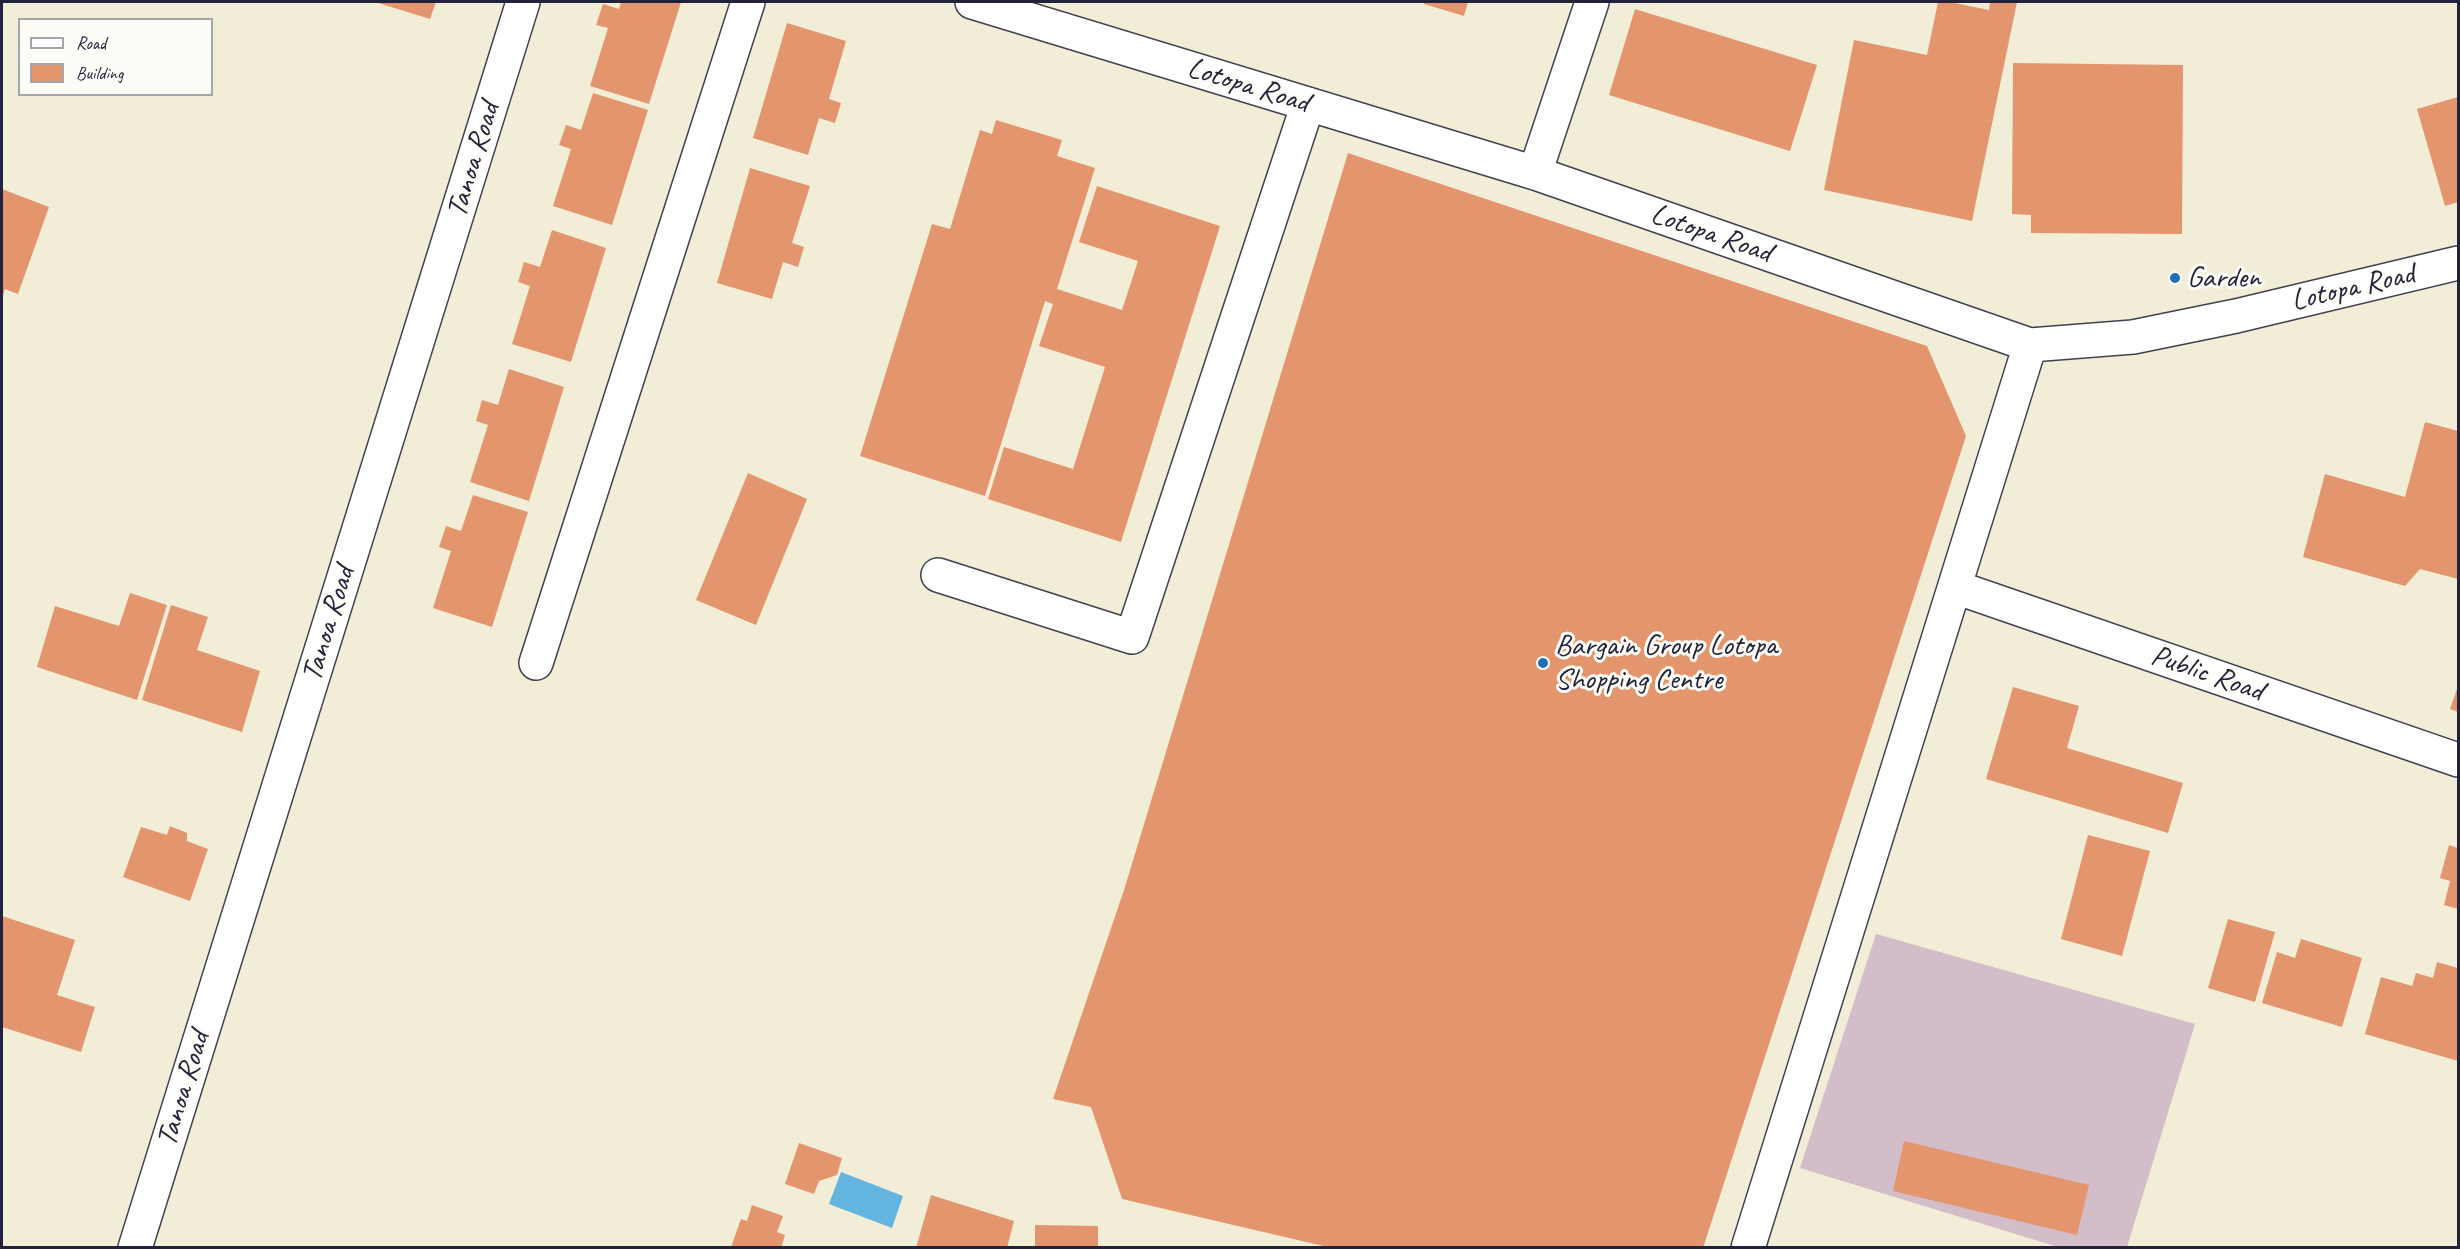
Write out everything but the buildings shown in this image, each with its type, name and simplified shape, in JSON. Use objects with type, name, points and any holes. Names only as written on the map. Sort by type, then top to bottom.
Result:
[{"type":"street","name":"Tanoa Road","points":[[135,1248],[523,2]]},
{"type":"street","points":[[536,663],[748,2]]},
{"type":"street","name":"Lotopa Road","points":[[972,2],[1535,173],[2030,345],[2133,337],[2236,316],[2458,263]]},
{"type":"street","points":[[1535,173],[1592,2]]},
{"type":"street","points":[[938,575],[1132,637],[1308,104]]},
{"type":"street","points":[[1748,1248],[2030,345]]},
{"type":"street","name":"Public Road","points":[[1955,587],[2458,760]]},
{"type":"shaded area","points":[[1876,934],[2195,1024],[2127,1247],[2058,1247],[1800,1168]]},
{"type":"water","points":[[841,1172],[903,1196],[892,1228],[829,1204]]},
{"type":"place","name":"Garden","points":[[2175,278]]},
{"type":"place","name":"Bargain Group Lotopa Shopping Centre","points":[[1543,663]]}]
